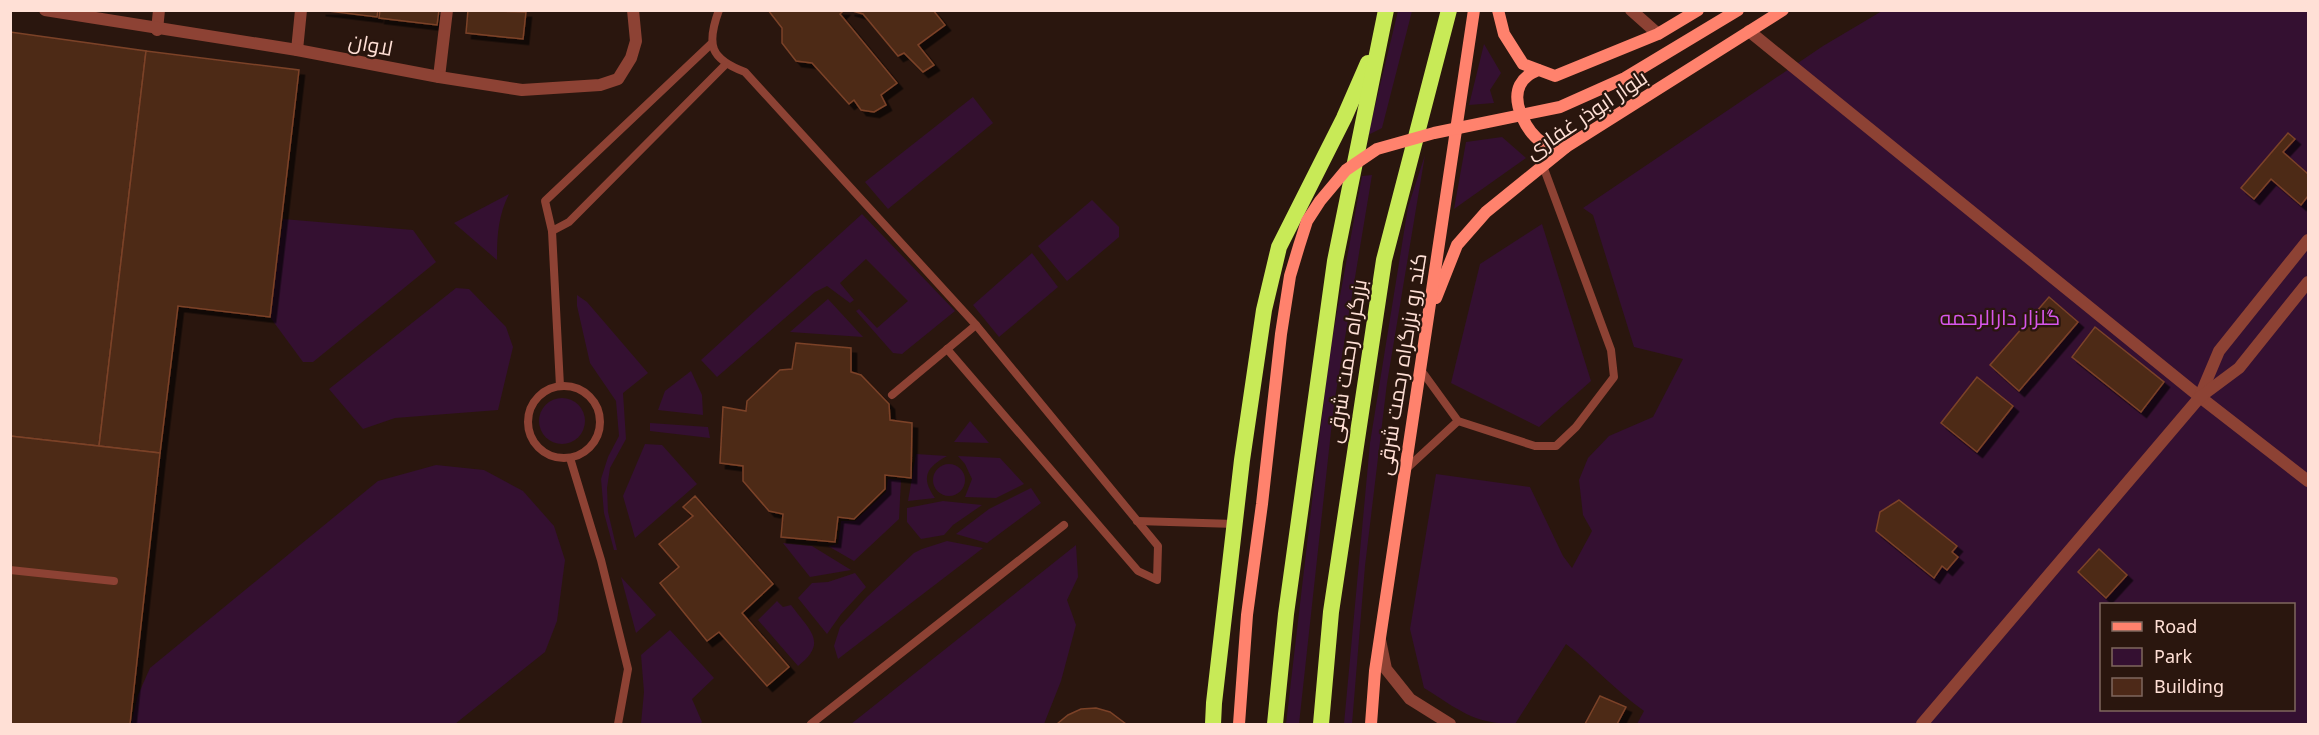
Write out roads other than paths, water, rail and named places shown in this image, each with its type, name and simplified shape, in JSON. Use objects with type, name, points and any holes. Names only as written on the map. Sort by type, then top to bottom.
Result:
[{"type":"highway","name":"بزرگراه رحمت شرقی","points":[[1275,724],[1286,614],[1335,261],[1386,10]]},
{"type":"highway","name":"بزرگراه رحمت شرقی","points":[[1321,724],[1331,612],[1384,260],[1449,10]]},
{"type":"highway","points":[[1213,724],[1235,524],[1264,310],[1279,247],[1344,118],[1382,32]]},
{"type":"main road","name":"کند رو بزرگراه رحمت شرقی","points":[[1371,724],[1380,640],[1474,10]]},
{"type":"main road","points":[[1498,10],[1504,33],[1523,64],[1538,70]]},
{"type":"main road","points":[[1239,724],[1247,615],[1281,334],[1290,276],[1307,221],[1320,201],[1346,170],[1377,150],[1434,133],[1560,107],[1625,78],[1738,10]]},
{"type":"main road","name":"بلوار ابوذر غفاری","points":[[1428,315],[1457,245],[1486,212],[1566,147],[1783,10]]},
{"type":"main road","name":"بلوار ابوذر غفاری","points":[[1538,70],[1555,76],[1658,34],[1691,12]]},
{"type":"main road","points":[[1538,70],[1526,76],[1519,87],[1521,115],[1527,130],[1544,144],[1566,147]]},
{"type":"street","name":"لاوان","points":[[45,10],[157,30],[297,50],[522,90],[600,85],[618,79],[631,58],[636,41],[633,10]]},
{"type":"street","points":[[157,30],[159,10]]},
{"type":"street","points":[[297,50],[301,10]]},
{"type":"street","points":[[439,77],[447,10]]},
{"type":"street","points":[[1631,10],[1658,34]]},
{"type":"street","points":[[1749,31],[2200,397],[2308,481]]},
{"type":"street","points":[[2200,397],[2219,351],[2308,240]]},
{"type":"street","points":[[1922,724],[2200,397],[2239,368],[2308,282]]},
{"type":"street","points":[[1380,640],[1386,669],[1410,699],[1450,724]]},
{"type":"lane","points":[[719,10],[712,29],[711,44],[725,65],[745,72],[976,325],[1158,546],[1157,580],[1138,570],[947,349]]},
{"type":"lane","points":[[560,386],[552,231],[545,201],[711,44]]},
{"type":"lane","points":[[552,231],[569,222],[725,65]]},
{"type":"lane","points":[[1421,370],[1458,421],[1535,446],[1556,446],[1576,427],[1614,377],[1611,350],[1543,166]]},
{"type":"lane","points":[[892,395],[976,325]]},
{"type":"lane","points":[[560,386],[573,386],[584,392],[593,400],[599,411],[600,424],[594,441],[581,454],[570,458],[548,455],[538,448],[531,439],[528,428],[528,416],[532,405],[548,389],[560,386]]},
{"type":"lane","points":[[1405,470],[1458,421]]},
{"type":"lane","points":[[570,458],[601,560],[628,669],[618,724]]},
{"type":"lane","points":[[1137,521],[1235,524]]},
{"type":"lane","points":[[810,724],[1064,525]]},
{"type":"lane","points":[[10,570],[114,581]]},
{"type":"park label","name":"گلزار دارالرحمه","points":[[2000,317]]}]
